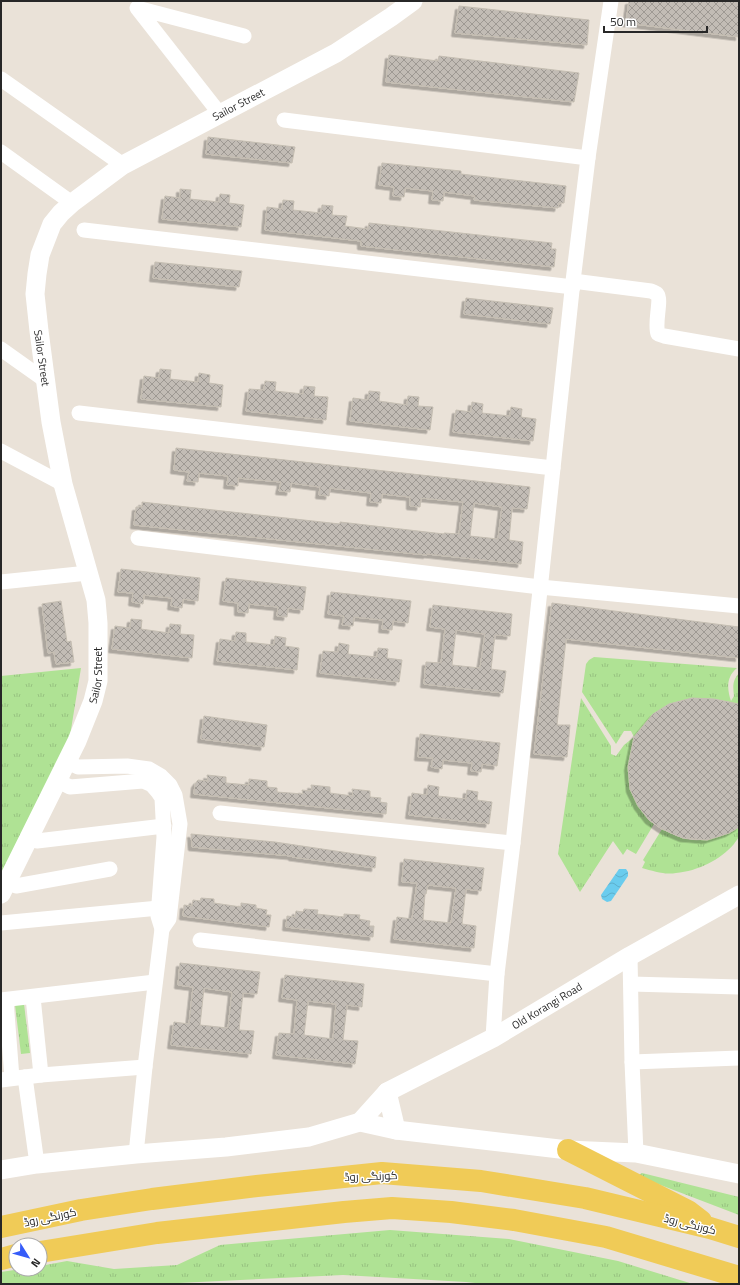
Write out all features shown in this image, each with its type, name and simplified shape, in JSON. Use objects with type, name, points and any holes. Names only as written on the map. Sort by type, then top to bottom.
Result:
[{"type":"main road","points":[[568,1150],[688,1211],[710,1228]]},
{"type":"main road","name":"کورنگی روڈ","points":[[1,1227],[81,1210],[152,1199],[382,1173],[481,1181],[585,1198],[710,1228],[739,1237]]},
{"type":"main road","points":[[48,1251],[157,1233],[392,1208],[452,1212],[514,1220],[606,1237],[739,1277]]},
{"type":"street","name":"Sailor Street","points":[[4,888],[77,741],[93,701],[98,681],[98,624],[96,600],[63,484],[51,422],[35,294],[40,255],[52,224],[72,203],[123,165],[336,53],[392,17],[413,1]]},
{"type":"street","points":[[493,1038],[497,974],[513,844],[573,284],[588,158],[611,1]]},
{"type":"street","points":[[220,114],[137,8],[244,36]]},
{"type":"street","points":[[1,79],[123,165]]},
{"type":"street","points":[[284,120],[588,158]]},
{"type":"street","points":[[1,152],[72,203]]},
{"type":"street","points":[[84,230],[573,284],[651,291],[656,294],[659,299],[656,328],[658,334],[739,349]]},
{"type":"street","points":[[1,349],[46,381]]},
{"type":"street","points":[[80,413],[553,468]]},
{"type":"street","points":[[1,451],[63,484]]},
{"type":"street","points":[[138,538],[540,587],[739,606]]},
{"type":"street","points":[[1,582],[88,573]]},
{"type":"street","points":[[67,762],[78,767],[127,766],[149,769],[161,776],[170,785],[175,795],[180,824],[169,919],[162,929]]},
{"type":"street","points":[[58,781],[70,787],[143,781],[152,786],[162,798],[164,826],[158,916],[162,929],[136,1154]]},
{"type":"street","points":[[220,813],[513,844]]},
{"type":"street","points":[[30,838],[37,841],[164,826]]},
{"type":"street","points":[[4,888],[110,869]]},
{"type":"street","name":"Old Korangi Road","points":[[360,1122],[387,1092],[493,1038],[630,956],[739,895]]},
{"type":"street","points":[[1,923],[159,908]]},
{"type":"street","points":[[200,940],[497,974]]},
{"type":"street","points":[[630,956],[632,1062],[636,1153]]},
{"type":"street","points":[[37,1164],[13,1078],[3,1000],[155,982]]},
{"type":"street","points":[[631,984],[739,987]]},
{"type":"street","points":[[33,997],[41,1075]]},
{"type":"street","points":[[632,1062],[739,1058]]},
{"type":"street","points":[[13,1078],[145,1067]]},
{"type":"street","points":[[387,1092],[396,1130]]},
{"type":"street","points":[[1,1170],[37,1164],[226,1147],[309,1137],[360,1122],[396,1130],[568,1150],[636,1153],[739,1174]]},
{"type":"green space","points":[[594,657],[737,668],[729,679],[728,688],[731,701],[734,696],[734,681],[739,673],[739,708],[730,702],[714,699],[692,698],[669,704],[653,714],[634,737],[631,731],[624,731],[616,744],[582,692],[586,664]]},
{"type":"green space","points":[[81,668],[69,742],[1,880],[1,676]]},
{"type":"green space","points":[[581,698],[611,746],[611,754],[616,756],[624,745],[634,737],[628,767],[630,789],[638,806],[654,824],[636,854],[627,849],[623,855],[613,841],[580,892],[558,854]]},
{"type":"green space","points":[[739,827],[739,835],[734,844],[722,855],[708,864],[684,872],[672,873],[642,868],[645,862],[643,860],[662,829],[689,840],[704,840],[726,834]]},
{"type":"green space","points":[[24,1004],[30,1053],[21,1054],[15,1005]]},
{"type":"green space","points":[[642,1173],[739,1197],[739,1215],[637,1176]]},
{"type":"green space","points":[[390,1230],[509,1239],[618,1261],[693,1284],[484,1284],[343,1275],[158,1284],[1,1284],[1,1272],[8,1271],[8,1277],[48,1277],[48,1265],[67,1261],[114,1269],[177,1265],[220,1245]]},
{"type":"water","points":[[619,869],[626,869],[628,876],[611,901],[607,902],[602,899],[601,895]]},
{"type":"building","points":[[629,1],[739,1],[739,37],[626,23]]},
{"type":"building","points":[[459,6],[589,20],[587,45],[455,33]]},
{"type":"building","points":[[389,55],[438,61],[439,56],[579,73],[574,102],[386,82]]},
{"type":"building","points":[[208,137],[295,147],[292,163],[206,154]]},
{"type":"building","points":[[382,163],[461,171],[461,174],[566,186],[564,203],[559,203],[558,208],[474,200],[475,196],[444,192],[443,201],[432,200],[433,191],[405,188],[404,197],[393,196],[394,187],[379,185]]},
{"type":"building","points":[[180,189],[191,190],[190,199],[219,202],[220,194],[230,195],[229,203],[244,205],[241,227],[162,219],[165,196],[180,198]]},
{"type":"building","points":[[283,200],[294,201],[293,210],[321,213],[322,205],[333,206],[332,215],[347,216],[345,226],[368,229],[369,223],[552,243],[551,249],[556,249],[554,267],[361,246],[361,241],[265,230],[267,207],[282,209]]},
{"type":"building","points":[[155,262],[242,271],[239,287],[153,278]]},
{"type":"building","points":[[466,298],[553,308],[550,324],[464,314]]},
{"type":"building","points":[[160,369],[171,370],[170,379],[198,382],[199,373],[210,375],[209,383],[223,385],[221,407],[141,399],[144,376],[159,378]]},
{"type":"building","points":[[265,381],[276,382],[275,391],[303,394],[304,386],[315,387],[314,396],[328,397],[326,420],[246,411],[249,389],[264,390]]},
{"type":"building","points":[[369,391],[380,392],[379,401],[407,405],[408,396],[419,397],[418,406],[433,407],[430,430],[350,421],[353,398],[368,400]]},
{"type":"building","points":[[472,402],[483,404],[482,413],[510,416],[511,407],[522,409],[521,417],[536,419],[533,441],[453,432],[456,410],[471,412]]},
{"type":"building","points":[[176,448],[530,487],[527,509],[512,508],[509,540],[523,542],[521,564],[134,525],[136,507],[142,507],[142,502],[340,524],[340,522],[444,534],[459,534],[463,502],[421,498],[420,507],[410,506],[410,497],[382,494],[381,503],[370,502],[371,493],[330,488],[329,496],[319,495],[320,487],[291,483],[290,492],[279,491],[281,482],[238,478],[238,486],[227,485],[228,476],[199,473],[198,482],[187,481],[189,472],[174,470]],"holes":[[[474,503],[502,507],[498,539],[470,536]]]},
{"type":"building","points":[[121,569],[200,578],[198,601],[183,599],[182,608],[171,606],[172,598],[144,595],[143,604],[132,602],[133,593],[118,592]]},
{"type":"building","points":[[226,578],[306,587],[303,610],[288,608],[287,617],[277,616],[278,607],[249,604],[248,613],[238,612],[238,603],[223,601]]},
{"type":"building","points":[[331,592],[411,601],[408,623],[393,621],[392,630],[382,629],[383,620],[354,617],[353,626],[342,625],[344,616],[328,614]]},
{"type":"building","points":[[61,601],[67,642],[71,641],[74,662],[56,664],[54,652],[48,653],[42,604]]},
{"type":"building","points":[[552,603],[739,627],[739,658],[566,639],[557,725],[570,725],[567,757],[534,754]]},
{"type":"building","points":[[433,605],[512,614],[510,636],[495,635],[491,669],[506,671],[503,693],[424,684],[426,662],[441,663],[445,629],[430,627]],"holes":[[[456,630],[485,634],[480,668],[452,665]]]},
{"type":"building","points":[[131,619],[142,620],[141,629],[169,633],[170,624],[181,625],[180,634],[194,635],[192,658],[112,649],[115,626],[130,628]]},
{"type":"building","points":[[236,632],[246,633],[246,642],[274,645],[275,636],[286,638],[285,646],[299,648],[297,670],[217,661],[220,639],[235,641]]},
{"type":"building","points":[[339,643],[349,645],[348,654],[377,657],[378,648],[388,649],[387,658],[402,660],[399,682],[320,673],[323,651],[338,652]]},
{"type":"building","points":[[692,698],[714,699],[739,704],[739,827],[729,833],[707,840],[683,838],[662,829],[649,820],[638,806],[630,789],[628,767],[634,737],[653,714],[669,704]]},
{"type":"building","points":[[204,716],[267,725],[264,747],[201,739]]},
{"type":"building","points":[[420,734],[500,743],[497,766],[482,764],[481,772],[471,771],[472,763],[443,760],[442,769],[431,767],[433,758],[418,757]]},
{"type":"building","points":[[207,775],[226,777],[226,783],[249,785],[249,779],[267,781],[267,787],[277,788],[277,792],[303,794],[302,790],[312,791],[311,785],[330,787],[330,793],[353,796],[352,789],[370,791],[370,797],[381,798],[380,802],[387,803],[386,814],[194,794],[195,784],[198,780],[208,781]]},
{"type":"building","points":[[428,785],[439,787],[438,796],[466,799],[467,790],[478,792],[477,800],[492,802],[489,824],[409,815],[412,793],[427,795]]},
{"type":"building","points":[[191,834],[275,842],[376,857],[375,868],[292,856],[192,847]]},
{"type":"building","points":[[404,859],[484,868],[481,891],[466,889],[465,897],[462,924],[476,926],[474,948],[394,939],[397,917],[412,919],[417,883],[402,882]],"holes":[[[428,885],[456,888],[451,923],[423,920],[425,894]]]},
{"type":"building","points":[[201,898],[214,899],[214,903],[241,907],[241,903],[256,905],[256,908],[267,910],[266,915],[271,915],[269,927],[183,916],[184,905],[192,906],[193,900],[200,901]]},
{"type":"building","points":[[304,909],[318,910],[317,914],[344,917],[344,914],[360,915],[359,919],[370,921],[369,926],[374,926],[373,937],[286,927],[287,916],[295,917],[296,911],[303,912]]},
{"type":"building","points":[[180,963],[260,972],[257,994],[243,993],[239,1030],[254,1031],[251,1054],[171,1045],[174,1022],[189,1024],[193,987],[178,985]],"holes":[[[204,988],[232,992],[228,1028],[200,1025]]]},
{"type":"building","points":[[285,975],[364,984],[362,1007],[347,1005],[343,1040],[358,1041],[355,1064],[276,1055],[279,1033],[294,1034],[297,1000],[282,998]],"holes":[[[308,1001],[336,1004],[333,1039],[304,1035]]]}]
